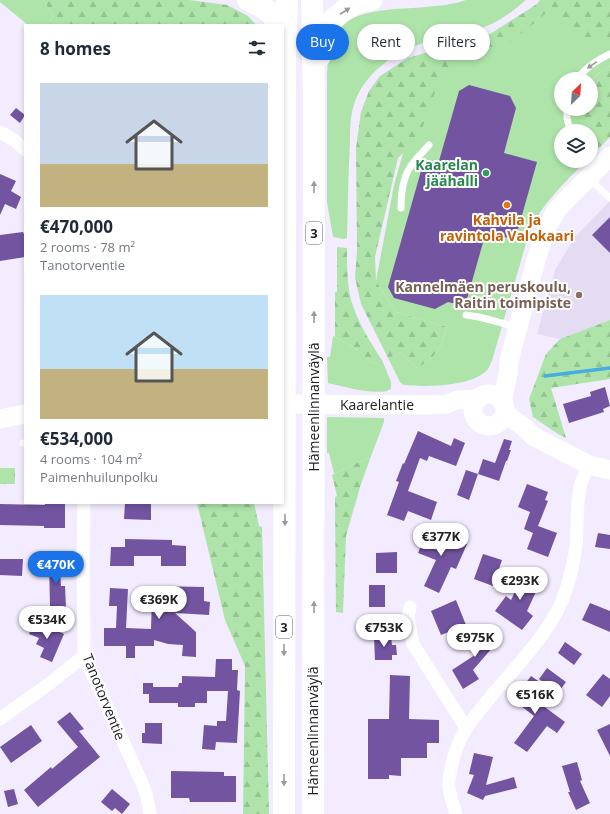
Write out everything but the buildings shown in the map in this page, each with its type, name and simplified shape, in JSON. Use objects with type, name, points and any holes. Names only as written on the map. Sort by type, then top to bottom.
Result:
[{"type":"highway","points":[[248,0],[264,8],[271,14],[277,24]]},
{"type":"highway","name":"Hämeenlinnanväylä","points":[[284,814],[284,49],[287,0]]},
{"type":"highway","name":"Hämeenlinnanväylä","points":[[312,0],[314,96],[313,814]]},
{"type":"highway","points":[[314,96],[323,37],[328,27],[336,17],[346,9],[366,0],[371,0]]},
{"type":"main road","points":[[509,361],[491,389],[479,404],[477,421],[482,425],[488,426],[501,413],[509,361],[517,327],[536,260],[547,228],[556,211],[596,168]]},
{"type":"main road","points":[[479,404],[492,395],[498,398],[501,413],[524,427],[533,436],[589,464],[610,470]]},
{"type":"main road","name":"Kaarelantie","points":[[284,404],[389,406],[447,404],[468,412],[479,404]]},
{"type":"main road","points":[[0,419],[24,414]]},
{"type":"street","points":[[0,132],[14,140],[24,149]]},
{"type":"street","points":[[456,814],[449,787],[452,758],[466,728],[529,652],[562,601],[570,577],[574,558],[580,490],[589,464]]},
{"type":"street","name":"Tanotorventie","points":[[84,504],[84,656],[120,738],[142,783],[147,797],[150,814]]},
{"type":"street","points":[[410,606],[408,618],[412,644],[466,728]]},
{"type":"street","points":[[0,718],[50,683],[84,656]]},
{"type":"lane","points":[[583,72],[592,64],[610,54]]},
{"type":"lane","points":[[401,208],[401,199],[407,172],[429,145]]},
{"type":"lane","points":[[597,168],[610,198]]},
{"type":"lane","points":[[466,316],[479,317],[517,327]]},
{"type":"shaded area","name":"Kannelmäen peruskoulu, Raitin toimipiste","points":[[610,201],[610,320],[560,339],[537,334],[555,270],[575,237]]},
{"type":"green space","points":[[0,0],[43,0],[53,15],[49,24],[27,24],[0,2]]},
{"type":"green space","points":[[43,0],[189,0],[227,5],[248,16],[255,24],[49,24],[53,15]]},
{"type":"green space","points":[[466,0],[526,0],[517,8],[490,24],[423,24],[423,43],[415,46],[415,24],[357,24],[357,60],[389,60],[381,66],[364,85],[357,96],[353,108],[350,126],[347,238],[344,239],[333,237],[327,202],[327,72],[329,60],[349,60],[349,24],[344,24],[359,16],[373,12],[452,4]]},
{"type":"green space","points":[[540,0],[610,0],[610,41],[582,42],[551,9],[500,51],[490,48],[490,34],[537,4]]},
{"type":"green space","name":"Kaarelan jäähalli","points":[[546,0],[582,41],[610,41],[610,66],[598,74],[598,72],[554,72],[554,116],[578,116],[578,124],[554,124],[554,168],[579,168],[552,197],[537,217],[531,228],[493,358],[488,369],[481,375],[461,382],[436,386],[404,385],[400,382],[388,358],[401,353],[417,368],[434,356],[443,341],[447,327],[396,312],[376,281],[394,185],[414,115],[434,72],[453,60],[490,60],[490,36]]},
{"type":"green space","points":[[423,54],[423,60],[468,60],[447,72],[434,95],[419,137],[398,158],[375,257],[376,281],[396,312],[447,327],[443,341],[434,356],[417,368],[401,353],[388,358],[361,304],[355,278],[357,250],[356,148],[361,112],[369,91],[380,76],[405,60],[415,60],[415,56]]},
{"type":"green space","points":[[610,66],[610,137],[598,149],[598,124],[578,124],[578,116],[598,116],[599,73]]},
{"type":"green space","points":[[337,247],[347,248],[348,281],[351,300],[368,339],[382,360],[373,364],[355,348],[335,337]]},
{"type":"green space","points":[[610,320],[610,379],[551,388],[566,438],[533,417],[529,399],[546,354],[560,339]]},
{"type":"green space","points":[[333,336],[355,348],[373,364],[382,360],[391,382],[391,389],[378,392],[328,383],[327,357],[330,357]]},
{"type":"green space","points":[[327,417],[384,418],[384,422],[371,456],[334,474],[329,453],[327,453]]},
{"type":"green space","points":[[371,456],[360,487],[346,536],[343,613],[336,612],[335,497],[337,496],[332,475]]},
{"type":"green space","points":[[0,468],[15,468],[15,484],[0,484]]},
{"type":"green space","points":[[197,504],[254,504],[259,526],[262,527],[269,814],[243,814],[245,666],[225,620]]},
{"type":"waterway","points":[[545,376],[610,368]]},
{"type":"place","name":"Kaarelan jäähalli","points":[[486,173]]},
{"type":"place","name":"Kahvila ja ravintola Valokaari","points":[[507,205]]},
{"type":"place","name":"Kannelmäen peruskoulu, Raitin toimipiste","points":[[579,295]]}]
